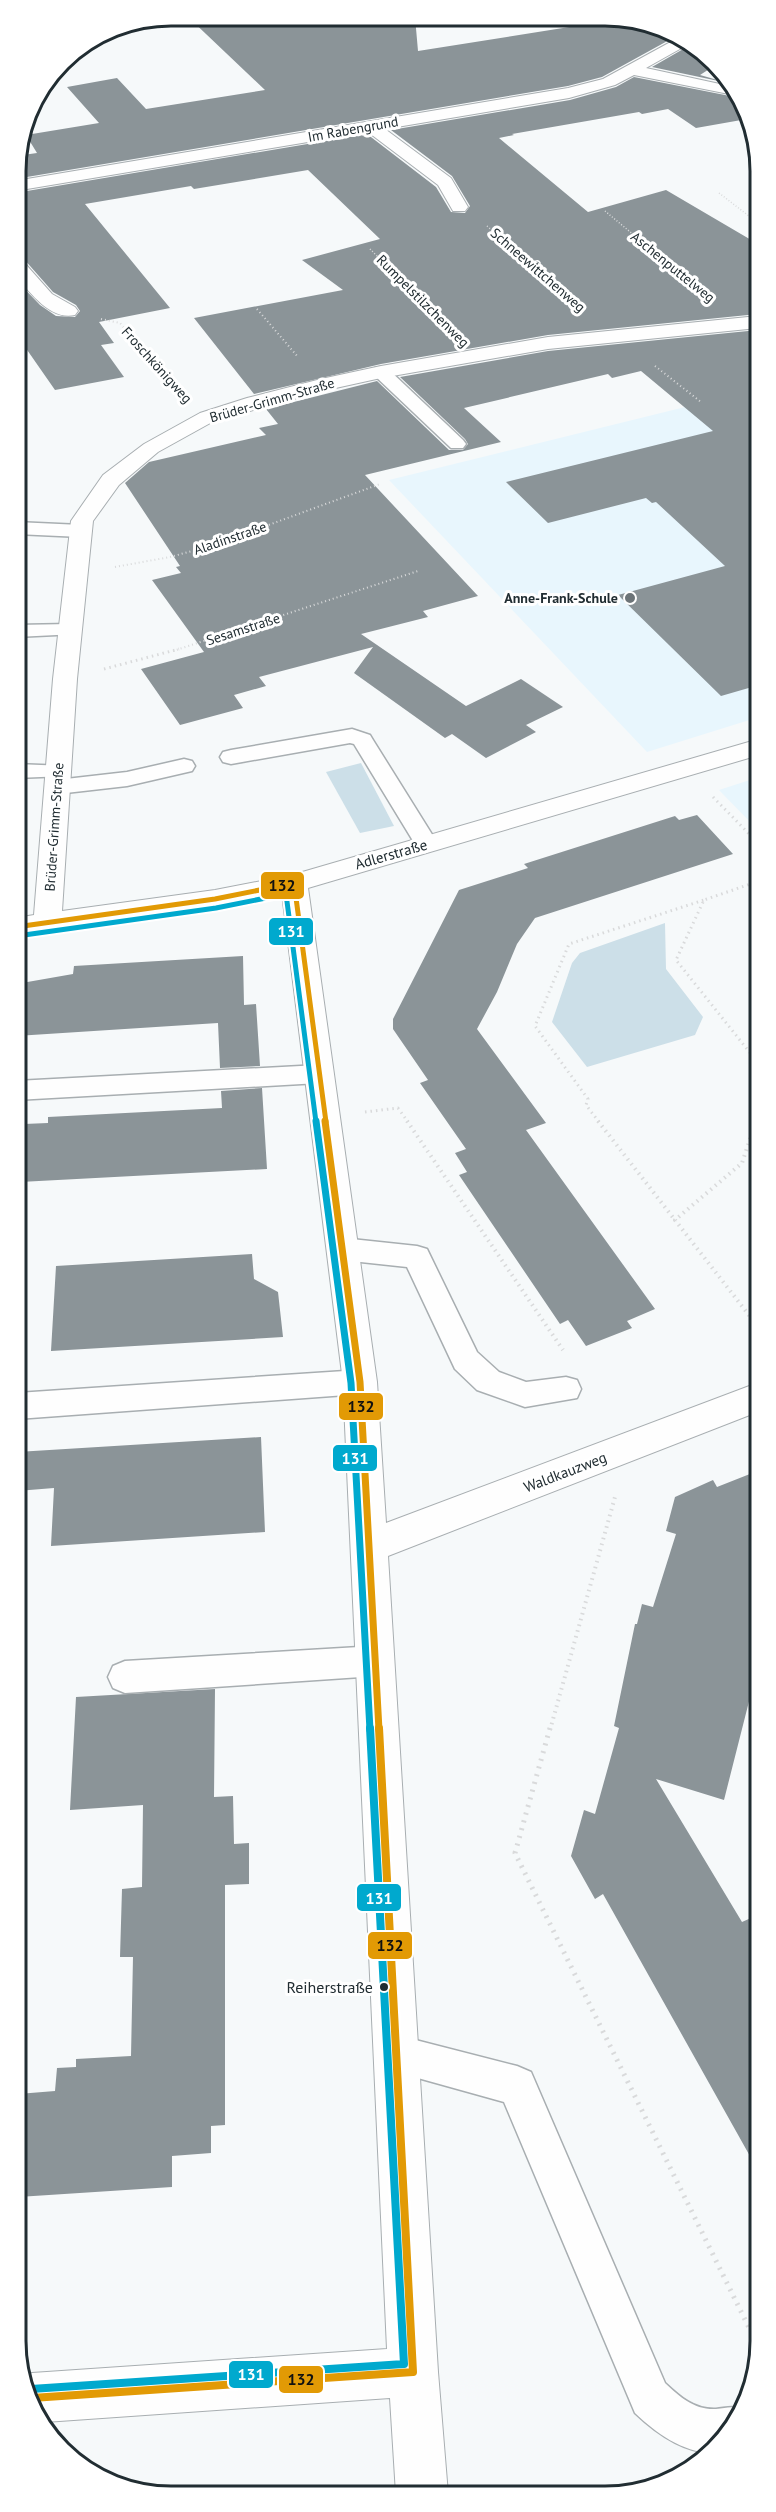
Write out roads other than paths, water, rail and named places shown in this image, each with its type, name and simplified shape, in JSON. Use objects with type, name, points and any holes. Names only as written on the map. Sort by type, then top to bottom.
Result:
[{"type":"street","name":"Im Rabengrund","points":[[26,184],[569,93],[609,82],[677,45]]},
{"type":"street","points":[[634,70],[726,90]]},
{"type":"street","points":[[371,126],[445,183],[459,207]]},
{"type":"street","points":[[26,276],[45,298],[68,312]]},
{"type":"street","name":"Brüder-Grimm-Straße","points":[[47,924],[65,679],[82,521],[111,480],[151,448],[207,417],[321,385],[476,354],[614,335],[750,323]]},
{"type":"street","name":"Adlerstraße","points":[[26,926],[215,899],[294,883],[750,750]]},
{"type":"street","points":[[294,883],[360,1383],[413,2372],[421,2486]]},
{"type":"street","name":"Waldkauzweg","points":[[370,1546],[750,1400]]},
{"type":"street","points":[[37,2398],[413,2372]]},
{"type":"lane","points":[[381,372],[457,444]]},
{"type":"lane","points":[[26,528],[81,531]]},
{"type":"lane","points":[[26,631],[70,630]]},
{"type":"lane","points":[[231,757],[352,736],[362,740],[426,844]]},
{"type":"lane","points":[[26,773],[58,779],[127,779],[184,766]]},
{"type":"lane","points":[[26,1090],[319,1074]]},
{"type":"lane","points":[[342,1249],[417,1257],[466,1360],[488,1381],[525,1395],[566,1389]]},
{"type":"lane","points":[[26,1405],[360,1383]]},
{"type":"lane","points":[[125,1677],[376,1661]]},
{"type":"lane","points":[[396,2054],[517,2086],[650,2398],[671,2418],[700,2432],[721,2429]]},
{"type":"place","name":"Anne-Frank-Schule","points":[[630,598]]},
{"type":"place","name":"Reiherstraße","points":[[384,1987]]}]
